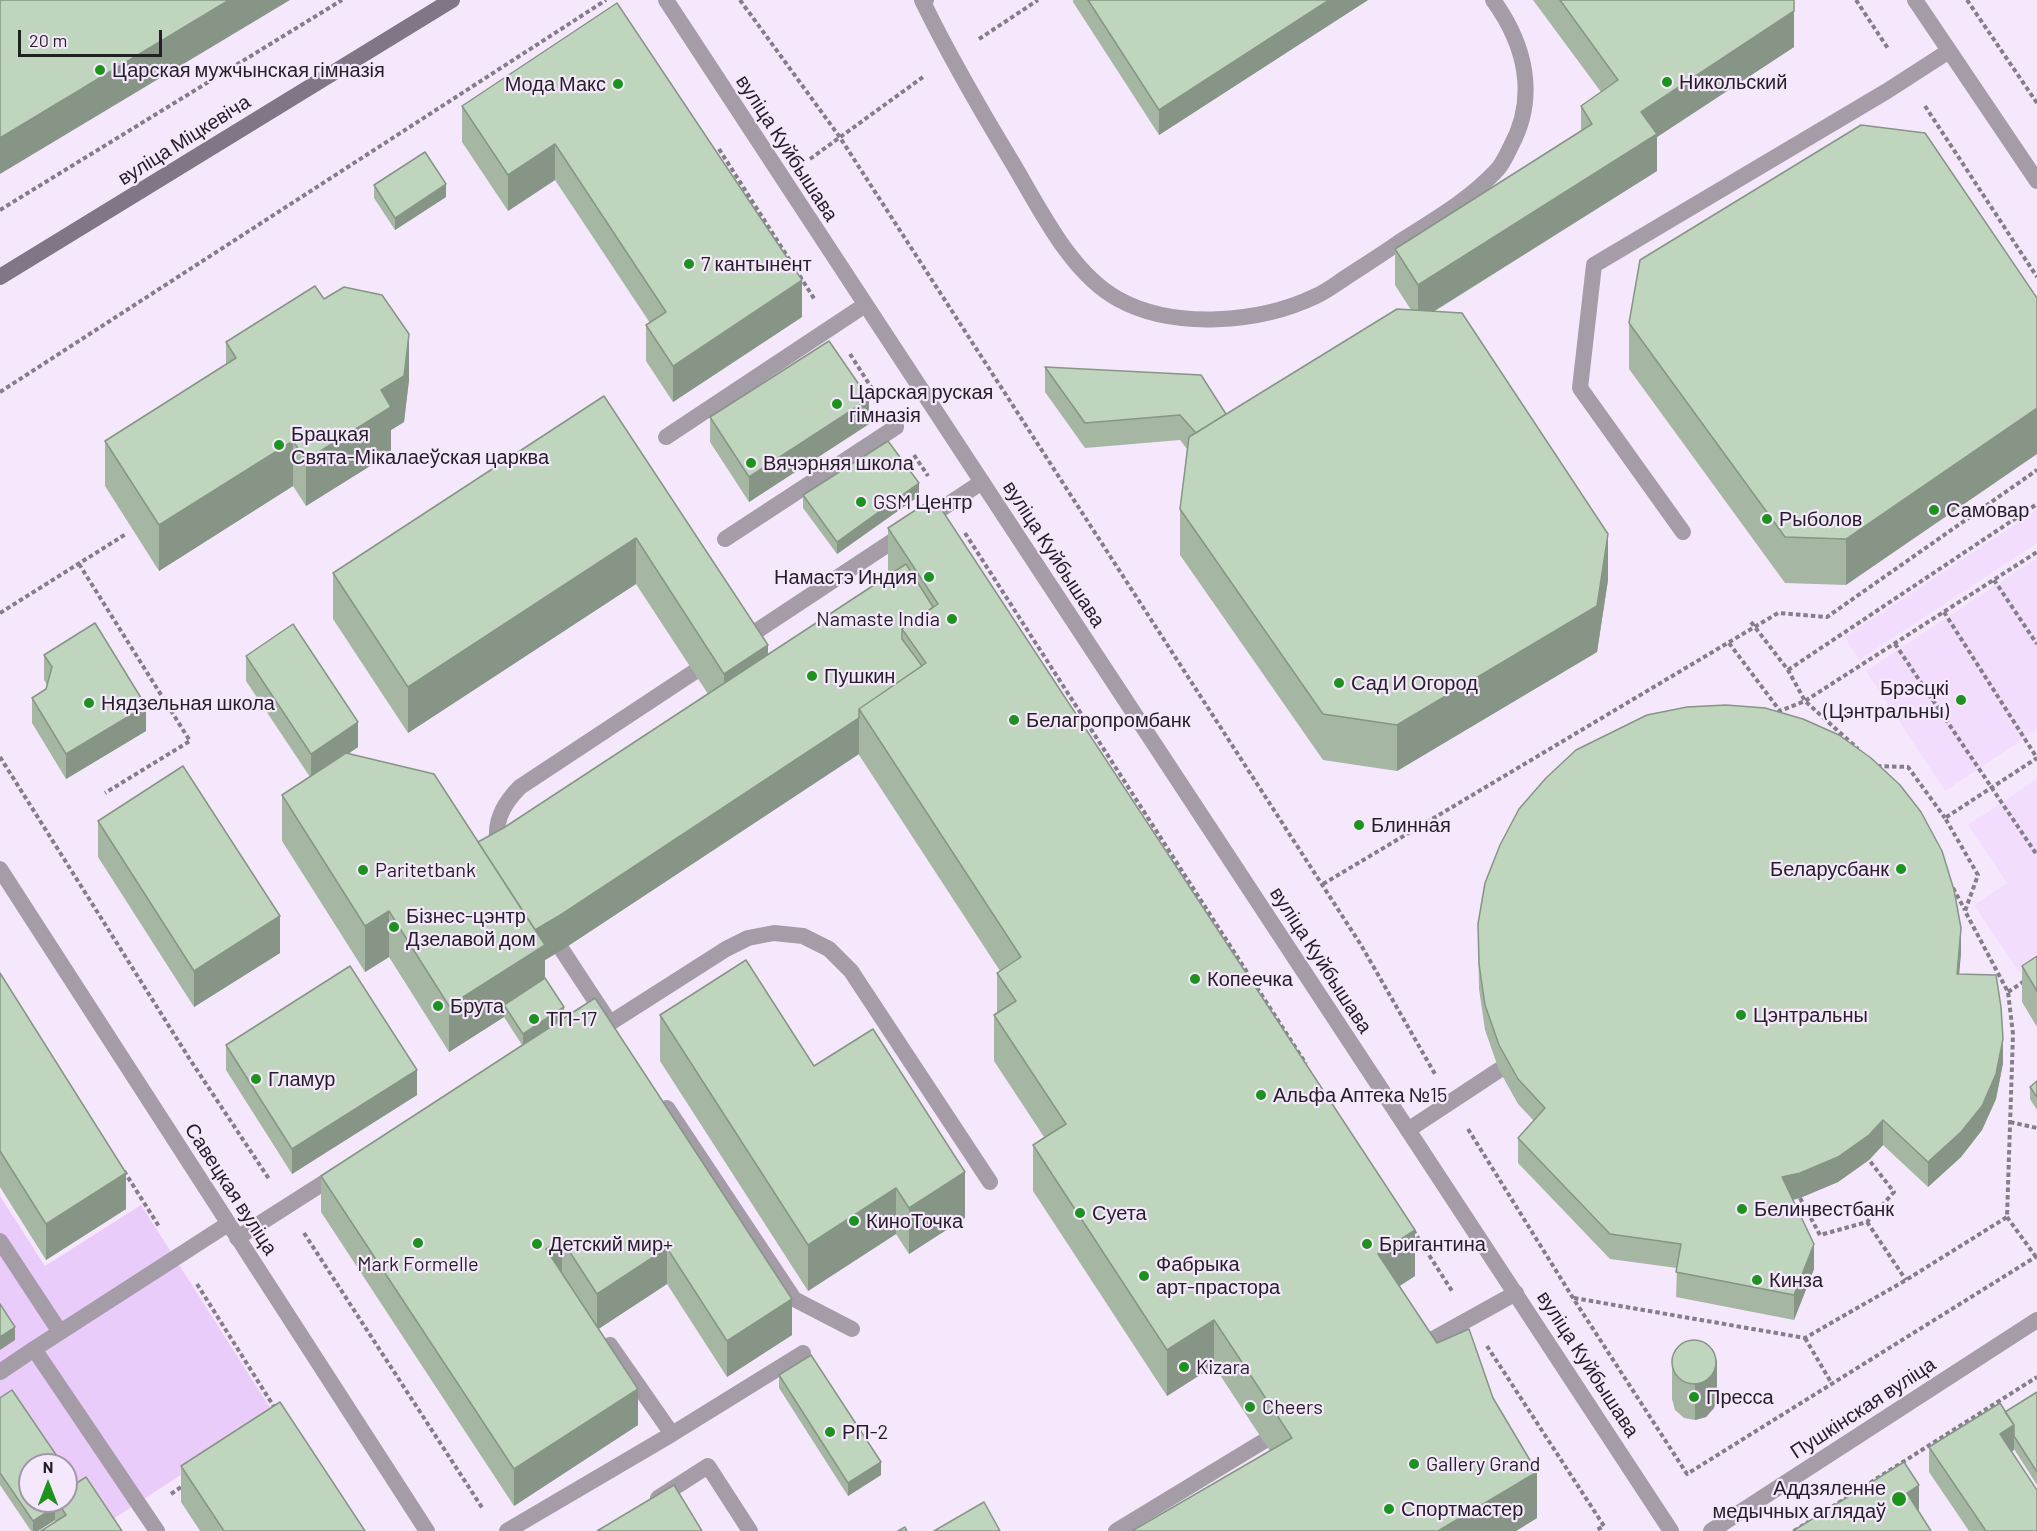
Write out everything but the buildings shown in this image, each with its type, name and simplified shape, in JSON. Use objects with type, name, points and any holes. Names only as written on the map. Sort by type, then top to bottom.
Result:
[{"type":"main road","name":"вуліца Міцкевіча","points":[[0,277],[452,0]]},
{"type":"street","name":"вуліца Куйбышава","points":[[666,0],[1671,1531]]},
{"type":"street","points":[[924,1],[968,88],[1059,240],[1084,273],[1117,299],[1156,315],[1198,320],[1238,317],[1280,310],[1318,296],[1468,197],[1498,169],[1519,131],[1527,86],[1520,47],[1493,0]]},
{"type":"street","points":[[1915,0],[2037,181]]},
{"type":"street","points":[[1683,532],[1580,388],[1594,266],[1887,91],[1949,51]]},
{"type":"street","points":[[666,437],[865,305]]},
{"type":"street","points":[[725,539],[897,427]]},
{"type":"street","points":[[737,644],[981,482]]},
{"type":"street","points":[[505,863],[498,841],[499,816],[507,800],[520,787],[694,672]]},
{"type":"street","name":"Савецкая вуліца","points":[[0,869],[428,1531]]},
{"type":"street","points":[[572,1028],[613,1028],[726,949],[748,938],[774,933],[803,936],[829,949],[851,971],[990,1182]]},
{"type":"street","points":[[562,950],[613,1028]]},
{"type":"street","points":[[1408,1130],[1498,1070]]},
{"type":"street","points":[[656,1092],[794,1299],[852,1329]]},
{"type":"street","points":[[237,1238],[355,1163]]},
{"type":"street","points":[[0,1372],[228,1224]]},
{"type":"street","points":[[0,1241],[60,1332]]},
{"type":"street","points":[[1412,1351],[1516,1293]]},
{"type":"street","name":"Пушкінская вуліца","points":[[1712,1531],[2037,1320]]},
{"type":"street","points":[[610,1345],[672,1434]]},
{"type":"street","points":[[34,1349],[157,1531]]},
{"type":"street","points":[[507,1531],[672,1434],[803,1353]]},
{"type":"street","points":[[1116,1531],[1264,1441]]},
{"type":"street","points":[[644,1507],[708,1466],[750,1531]]},
{"type":"path","points":[[0,210],[342,0]]},
{"type":"path","points":[[0,392],[605,0]]},
{"type":"path","points":[[740,0],[840,136],[1323,884],[1361,945],[1451,1102],[1573,1298],[1687,1474],[2037,1256],[2007,1217],[2013,1034],[2008,992],[1950,882]]},
{"type":"path","points":[[1856,0],[2037,277]]},
{"type":"path","points":[[1967,0],[2037,103]]},
{"type":"path","points":[[715,141],[1308,1067]]},
{"type":"path","points":[[1323,884],[1778,613],[1827,617],[2037,470]]},
{"type":"path","points":[[1788,670],[2037,504]]},
{"type":"path","points":[[0,613],[126,534]]},
{"type":"path","points":[[1729,643],[1780,711],[1805,701],[2037,552]]},
{"type":"path","points":[[79,564],[190,741],[105,793]]},
{"type":"path","points":[[1994,580],[2037,644]]},
{"type":"path","points":[[1944,612],[2037,759],[1945,818]]},
{"type":"path","points":[[1751,622],[1788,670],[1805,701],[1858,750]]},
{"type":"path","points":[[1895,644],[2037,855]]},
{"type":"path","points":[[0,757],[189,1058],[485,1511]]},
{"type":"path","points":[[1882,774],[1875,766],[1908,767],[1945,818],[1978,875],[1965,911]]},
{"type":"path","points":[[2008,992],[2027,980]]},
{"type":"path","points":[[2010,1122],[2037,1128]]},
{"type":"path","points":[[1800,1198],[1820,1235],[1867,1222],[1894,1192],[1869,1160]]},
{"type":"path","points":[[121,1166],[278,1412]]},
{"type":"path","points":[[1573,1298],[1805,1338],[1906,1280],[2007,1217]]},
{"type":"path","points":[[1867,1222],[1906,1280]]},
{"type":"path","points":[[1411,1228],[1604,1526],[1595,1531]]},
{"type":"path","points":[[1805,1338],[1832,1384]]},
{"type":"path","points":[[1794,1531],[2037,1377]]},
{"type":"path","points":[[144,1511],[194,1479]]},
{"type":"shaded area","name":"Брэсцкі (Цэнтральны)","points":[[2037,510],[2037,543],[1859,660],[1845,637]]},
{"type":"shaded area","name":"Брэсцкі (Цэнтральны)","points":[[2037,558],[2037,730],[1945,791],[1866,671]]},
{"type":"shaded area","points":[[2037,779],[2037,961],[2019,972],[1974,905],[2007,883],[1968,825]]},
{"type":"shaded area","points":[[0,1196],[45,1266],[141,1205],[274,1414],[101,1527],[78,1493],[78,1453],[48,1453],[0,1405]]},
{"type":"place","name":"Царская мужчынская гімназія","points":[[100,70]]},
{"type":"place","name":"Никольский","points":[[1667,82]]},
{"type":"place","name":"Мода Макс","points":[[618,84]]},
{"type":"place","name":"7 кантынент","points":[[689,264]]},
{"type":"place","name":"Царская руская гімназія","points":[[837,404]]},
{"type":"place","name":"Брацкая Свята-Мікалаеўская царква","points":[[279,445]]},
{"type":"place","name":"Вячэрняя школа","points":[[751,463]]},
{"type":"place","name":"GSM Центр","points":[[861,502]]},
{"type":"place","name":"Самовар","points":[[1934,510]]},
{"type":"place","name":"Рыболов","points":[[1767,519]]},
{"type":"place","name":"Намастэ Индия","points":[[929,577]]},
{"type":"place","name":"Namaste India","points":[[952,619]]},
{"type":"place","name":"Пушкин","points":[[812,676]]},
{"type":"place","name":"Сад И Огород","points":[[1339,683]]},
{"type":"place","name":"Брэсцкі (Цэнтральны)","points":[[1961,700]]},
{"type":"place","name":"Нядзельная школа","points":[[89,703]]},
{"type":"place","name":"Белагропромбанк","points":[[1014,720]]},
{"type":"place","name":"Блинная","points":[[1359,825]]},
{"type":"place","name":"Беларусбанк","points":[[1901,869]]},
{"type":"place","name":"Paritetbank","points":[[363,870]]},
{"type":"place","name":"Бізнес-цэнтр Дзелавой дом","points":[[394,927]]},
{"type":"place","name":"Копеечка","points":[[1195,979]]},
{"type":"place","name":"Брута","points":[[438,1006]]},
{"type":"place","name":"Цэнтральны","points":[[1741,1015]]},
{"type":"place","name":"ТП-17","points":[[534,1019]]},
{"type":"place","name":"Гламур","points":[[256,1079]]},
{"type":"place","name":"Альфа Аптека №15","points":[[1261,1095]]},
{"type":"place","name":"Белинвестбанк","points":[[1742,1209]]},
{"type":"place","name":"Суета","points":[[1080,1213]]},
{"type":"place","name":"КиноТочка","points":[[854,1221]]},
{"type":"place","name":"Mark Formelle","points":[[418,1243]]},
{"type":"place","name":"Детский мир+","points":[[537,1244]]},
{"type":"place","name":"Бригантина","points":[[1367,1244]]},
{"type":"place","name":"Фабрыка арт-прастора","points":[[1144,1276]]},
{"type":"place","name":"Кинза","points":[[1757,1280]]},
{"type":"place","name":"Kizara","points":[[1184,1367]]},
{"type":"place","name":"Пресса","points":[[1694,1397]]},
{"type":"place","name":"Cheers","points":[[1250,1407]]},
{"type":"place","name":"РП-2","points":[[830,1432]]},
{"type":"place","name":"Gallery Grand","points":[[1414,1464]]},
{"type":"place","name":"Аддзяленне медычных аглядаў","points":[[1899,1499]]},
{"type":"place","name":"Спортмастер","points":[[1389,1509]]}]
